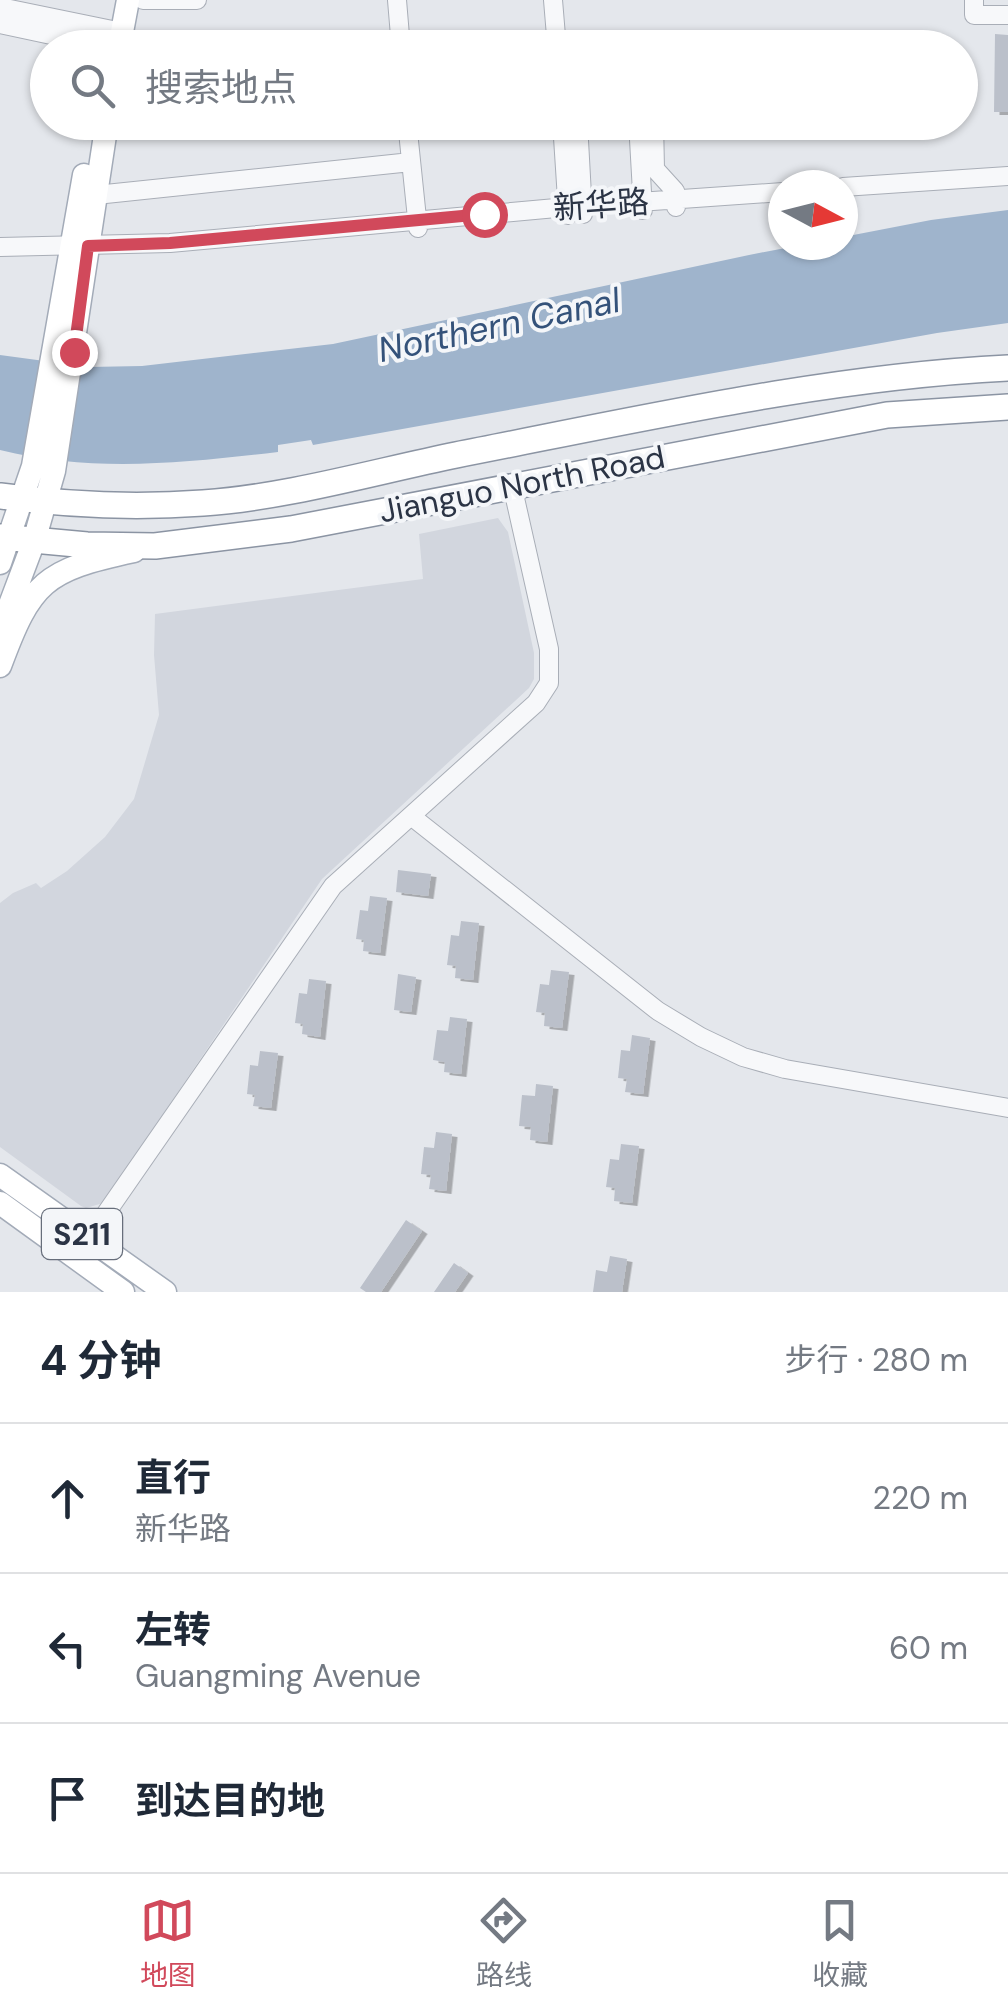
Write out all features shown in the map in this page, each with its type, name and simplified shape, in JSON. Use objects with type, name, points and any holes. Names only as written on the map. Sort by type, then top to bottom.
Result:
[{"type":"highway","name":"Jianguo North Road","points":[[23,499],[206,503],[791,394],[954,371],[1008,368]]},
{"type":"highway","name":"Jianguo North Road","points":[[11,545],[155,546],[291,529],[887,415],[1008,407]]},
{"type":"main road","points":[[112,30],[113,0]]},
{"type":"main road","points":[[117,30],[128,0]]},
{"type":"main road","points":[[0,630],[11,545],[23,499],[44,469],[79,251],[90,140]]},
{"type":"main road","points":[[79,251],[96,195],[105,140]]},
{"type":"main road","points":[[0,666],[27,602],[52,578],[82,564],[155,546]]},
{"type":"main road","name":"S211","points":[[0,1175],[123,1292]]},
{"type":"main road","name":"S211","points":[[0,1203],[165,1292]]},
{"type":"street","points":[[144,0],[197,0]]},
{"type":"street","points":[[397,0],[400,30]]},
{"type":"street","points":[[553,0],[555,30]]},
{"type":"street","points":[[974,0],[974,15],[1008,16]]},
{"type":"street","points":[[0,7],[74,30]]},
{"type":"street","points":[[0,24],[37,30]]},
{"type":"street","points":[[408,140],[418,224]]},
{"type":"street","points":[[565,140],[575,210]]},
{"type":"street","points":[[575,210],[577,140]]},
{"type":"street","points":[[639,140],[643,206]]},
{"type":"street","points":[[655,140],[656,169],[675,191],[676,204]]},
{"type":"street","points":[[96,195],[410,162]]},
{"type":"street","points":[[858,186],[1008,176]]},
{"type":"street","points":[[858,194],[1008,185]]},
{"type":"street","name":"新华路","points":[[676,204],[768,194]]},
{"type":"street","name":"新华路","points":[[0,251],[79,251],[575,210],[768,201]]},
{"type":"street","points":[[81,1248],[332,886],[536,703],[549,683],[549,649],[512,485]]},
{"type":"street","points":[[410,816],[658,1011],[701,1037],[743,1057],[785,1069],[1008,1108]]},
{"type":"shaded area","points":[[498,518],[508,532],[534,653],[534,679],[529,688],[322,879],[103,1203],[81,1206],[0,1147],[0,903],[36,883],[41,888],[67,871],[105,837],[134,799],[159,715],[155,614],[423,579],[419,534]]},
{"type":"water","name":"Northern Canal","points":[[1008,210],[1008,323],[313,445],[311,440],[278,445],[278,452],[104,464],[0,450],[0,355],[89,367],[142,366],[333,344],[768,251],[768,260],[858,260],[858,234]]},
{"type":"building","points":[[995,34],[1008,35],[1008,112],[994,112]]},
{"type":"building","points":[[398,870],[431,874],[428,896],[396,892]]},
{"type":"building","points":[[370,896],[387,898],[380,953],[363,951],[364,940],[356,939],[360,910],[368,911]]},
{"type":"building","points":[[461,921],[479,923],[473,980],[455,978],[456,966],[447,965],[451,935],[459,936]]},
{"type":"building","points":[[551,970],[569,972],[562,1028],[544,1026],[545,1013],[536,1012],[540,984],[549,985]]},
{"type":"building","points":[[398,974],[416,977],[411,1012],[394,1010]]},
{"type":"building","points":[[309,979],[326,981],[320,1037],[302,1034],[303,1024],[295,1023],[299,993],[307,994]]},
{"type":"building","points":[[450,1017],[467,1019],[461,1074],[444,1072],[445,1062],[433,1060],[437,1030],[448,1031]]},
{"type":"building","points":[[632,1035],[650,1038],[643,1094],[625,1092],[627,1079],[618,1078],[621,1050],[630,1051]]},
{"type":"building","points":[[260,1051],[278,1053],[271,1108],[253,1106],[255,1095],[247,1094],[250,1065],[258,1066]]},
{"type":"building","points":[[536,1084],[553,1086],[547,1142],[530,1140],[531,1127],[519,1126],[522,1095],[535,1096]]},
{"type":"building","points":[[436,1132],[452,1134],[446,1191],[429,1189],[431,1175],[421,1174],[424,1147],[434,1148]]},
{"type":"building","points":[[621,1144],[639,1146],[632,1203],[614,1201],[615,1188],[606,1187],[610,1159],[619,1160]]},
{"type":"building","points":[[406,1220],[422,1231],[381,1292],[366,1292],[360,1288]]},
{"type":"building","points":[[610,1256],[627,1259],[622,1292],[593,1292],[596,1270],[607,1272]]},
{"type":"building","points":[[454,1263],[468,1273],[455,1292],[434,1292]]},
{"type":"route","points":[[74,352],[88,246],[170,243],[484,214]]}]
